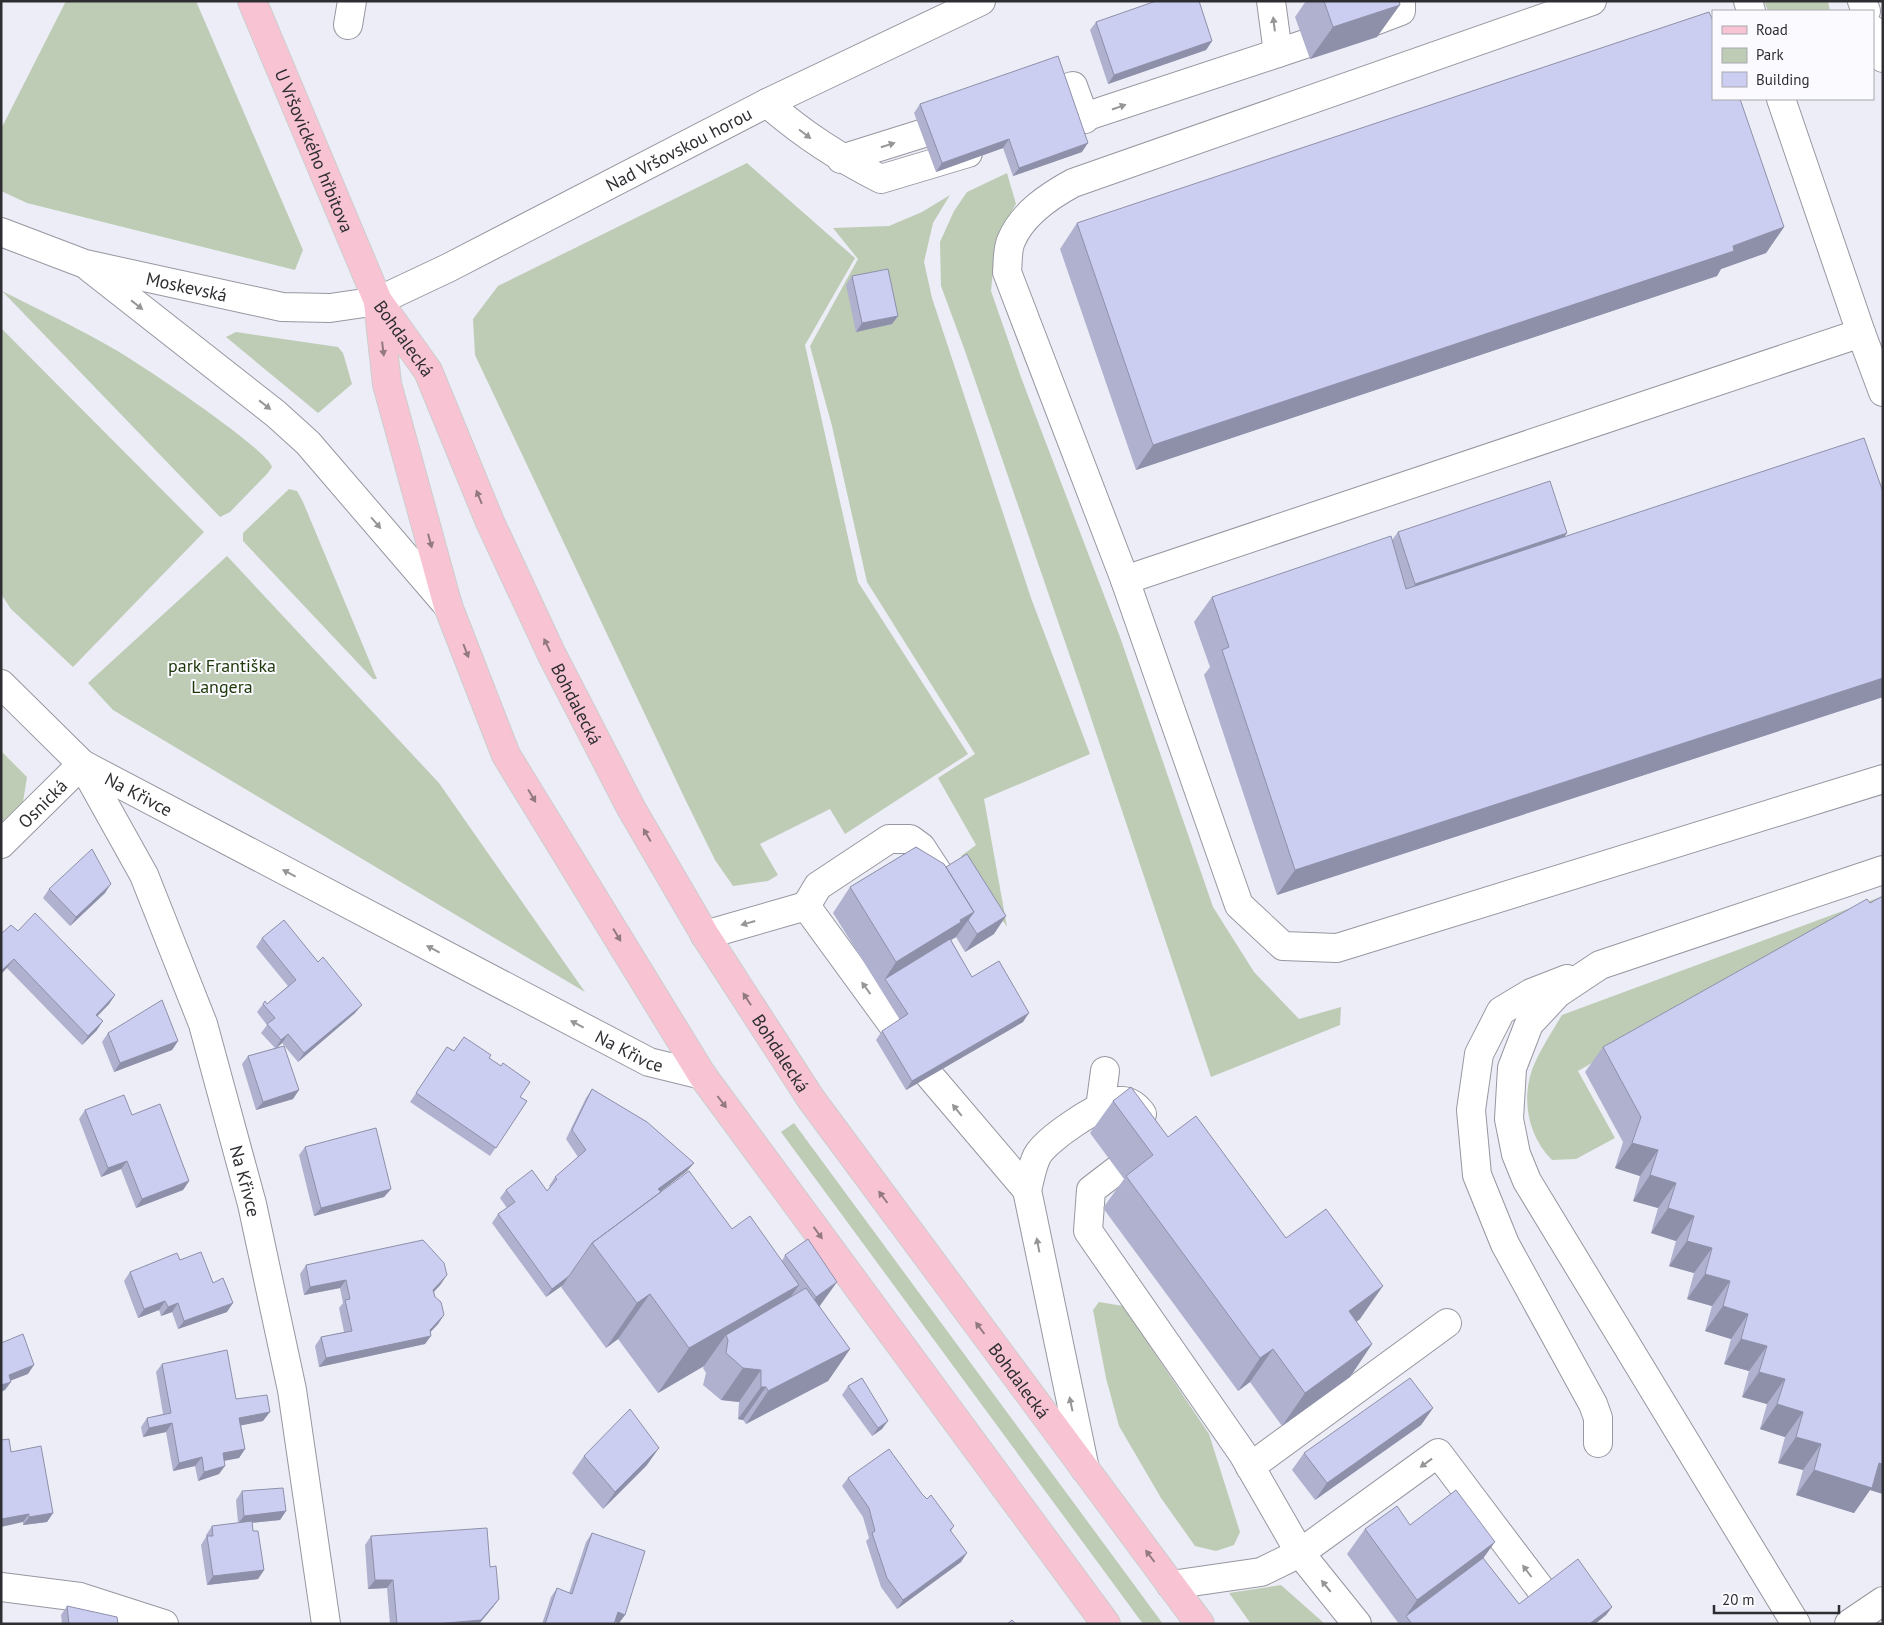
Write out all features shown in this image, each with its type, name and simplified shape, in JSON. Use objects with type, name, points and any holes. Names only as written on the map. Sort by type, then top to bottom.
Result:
[{"type":"main road","name":"U Vršovického hřbitova","points":[[252,1],[378,301]]},
{"type":"main road","name":"Bohdalecká","points":[[378,301],[387,384],[448,606],[506,755],[702,1075],[1106,1624]]},
{"type":"main road","name":"Bohdalecká","points":[[378,301],[428,371],[490,522],[552,655],[631,808],[705,935],[811,1099],[1200,1624]]},
{"type":"street","name":"Nad Vršovskou horou","points":[[378,301],[448,268],[767,103],[981,1]]},
{"type":"street","points":[[1271,1],[1278,53]]},
{"type":"street","points":[[1372,22],[1401,11],[1401,1]]},
{"type":"street","points":[[1592,1],[1074,183],[1045,198],[1011,241],[1007,272],[1125,580],[1240,906],[1283,946],[1336,948],[1883,779]]},
{"type":"street","points":[[1874,33],[1883,58]]},
{"type":"street","points":[[1020,138],[1305,44]]},
{"type":"street","points":[[1008,106],[1073,86],[1085,118]]},
{"type":"street","points":[[1781,100],[1883,392]]},
{"type":"street","points":[[767,103],[803,134],[841,159],[881,179],[992,146]]},
{"type":"street","points":[[841,159],[980,115]]},
{"type":"street","name":"Moskevská","points":[[1,232],[85,264],[282,307],[330,308],[378,301]]},
{"type":"street","points":[[85,264],[276,414],[308,443],[448,606]]},
{"type":"street","points":[[1125,580],[1861,333]]},
{"type":"street","name":"Na Křivce","points":[[1,684],[82,764],[144,876],[203,1024],[252,1204],[292,1390],[326,1624]]},
{"type":"street","name":"Na Křivce","points":[[82,764],[649,1062],[702,1075]]},
{"type":"street","name":"Osnická","points":[[1,844],[82,764]]},
{"type":"street","points":[[705,935],[806,906],[818,886],[889,839],[910,839],[921,847],[942,879]]},
{"type":"street","points":[[1598,1443],[1598,1418],[1593,1404],[1504,1244],[1477,1175],[1471,1110],[1479,1054],[1501,1011],[1531,993],[1596,968],[1883,870]]},
{"type":"street","points":[[806,906],[895,1028]]},
{"type":"street","points":[[1596,968],[1558,993],[1529,1024],[1512,1068],[1509,1119],[1516,1154],[1528,1181],[1796,1624]]},
{"type":"street","points":[[1100,1108],[1105,1071]]},
{"type":"street","points":[[930,1076],[1027,1190]]},
{"type":"street","points":[[1085,1469],[1027,1190],[1037,1155],[1064,1130],[1100,1108],[1121,1101],[1136,1106],[1160,1137],[1091,1190],[1088,1231],[1250,1467],[1300,1553],[1357,1624]]},
{"type":"street","points":[[1250,1467],[1447,1323]]},
{"type":"street","points":[[1171,1585],[1261,1572],[1300,1553],[1438,1454],[1567,1624]]},
{"type":"street","points":[[1,1587],[80,1597],[164,1624]]},
{"type":"street","points":[[1849,1624],[1883,1601]]},
{"type":"green space","points":[[66,1],[196,1],[303,250],[295,270],[27,203],[1,191],[1,129]]},
{"type":"green space","points":[[1764,1],[1828,1],[1830,10],[1768,10]]},
{"type":"green space","points":[[747,163],[855,258],[805,345],[858,582],[968,754],[845,834],[830,809],[760,844],[778,875],[768,881],[733,886],[715,860],[685,799],[475,355],[473,319],[498,286]]},
{"type":"green space","points":[[1007,173],[1016,204],[996,239],[991,291],[1022,380],[1120,637],[1213,907],[1254,972],[1299,1019],[1341,1007],[1340,1025],[1211,1077],[1085,700],[941,286],[940,242],[954,211],[967,192]]},
{"type":"green space","points":[[950,195],[933,223],[924,262],[932,298],[1031,598],[1090,754],[984,799],[1007,927],[961,856],[976,845],[938,778],[975,754],[867,582],[832,426],[810,346],[858,259],[833,228],[889,226],[922,212]]},
{"type":"green space","points":[[2,291],[87,334],[148,370],[226,425],[249,443],[272,467],[230,512],[220,517]]},
{"type":"green space","points":[[1,328],[204,532],[73,667],[11,609],[1,594]]},
{"type":"green space","points":[[236,332],[338,347],[343,353],[352,384],[318,413],[226,337]]},
{"type":"green space","points":[[289,489],[297,491],[303,502],[377,679],[373,679],[243,541],[243,533]]},
{"type":"green space","name":"park Františka Langera","points":[[227,556],[439,783],[585,992],[113,710],[88,683]]},
{"type":"green space","points":[[1,751],[27,777],[23,802],[1,823]]},
{"type":"green space","points":[[1883,896],[1578,1071],[1615,1138],[1576,1159],[1552,1160],[1544,1151],[1529,1118],[1527,1094],[1532,1070],[1538,1056],[1562,1015]]},
{"type":"green space","points":[[794,1123],[1163,1624],[1143,1624],[781,1132]]},
{"type":"green space","points":[[1099,1302],[1123,1306],[1209,1434],[1240,1532],[1234,1545],[1216,1551],[1195,1546],[1161,1498],[1119,1426],[1106,1378],[1093,1310]]},
{"type":"green space","points":[[1281,1585],[1325,1624],[1251,1624],[1229,1593]]},
{"type":"building","points":[[1156,1],[1199,1],[1212,41],[1114,75],[1096,22]]},
{"type":"building","points":[[1324,1],[1399,1],[1400,5],[1333,27]]},
{"type":"building","points":[[1709,12],[1712,19],[1712,100],[1740,100],[1784,227],[1733,246],[1734,251],[1153,445],[1077,223]]},
{"type":"building","points":[[1058,56],[1088,143],[1019,168],[1009,139],[942,163],[920,104]]},
{"type":"building","points":[[888,269],[898,316],[862,323],[852,276]]},
{"type":"building","points":[[1864,438],[1883,492],[1883,678],[1295,870],[1222,650],[1229,647],[1212,597],[1391,536],[1406,589]]},
{"type":"building","points":[[1550,481],[1567,533],[1415,584],[1398,532]]},
{"type":"building","points":[[916,847],[944,864],[974,912],[896,962],[850,887]]},
{"type":"building","points":[[92,849],[111,884],[76,917],[49,889]]},
{"type":"building","points":[[967,854],[1006,916],[977,934],[968,920],[974,912],[946,867]]},
{"type":"building","points":[[1883,896],[1883,1464],[1879,1463],[1872,1488],[1814,1470],[1821,1444],[1796,1437],[1803,1412],[1777,1404],[1785,1379],[1759,1372],[1767,1346],[1741,1339],[1748,1314],[1723,1306],[1730,1281],[1705,1274],[1712,1248],[1687,1241],[1694,1216],[1668,1208],[1676,1183],[1650,1175],[1658,1150],[1632,1143],[1641,1117],[1603,1047],[1867,899],[1870,903]]},
{"type":"building","points":[[35,913],[115,995],[96,1015],[103,1021],[88,1036],[14,959],[1,971],[1,934],[11,925],[18,931]]},
{"type":"building","points":[[284,920],[318,962],[323,957],[362,1005],[304,1053],[288,1034],[281,1040],[267,1024],[275,1018],[263,1004],[265,1001],[267,1004],[296,980],[262,938]]},
{"type":"building","points":[[950,939],[972,977],[999,961],[1029,1013],[912,1081],[882,1031],[908,1014],[885,979]]},
{"type":"building","points":[[162,1000],[178,1041],[120,1063],[108,1033]]},
{"type":"building","points":[[464,1037],[491,1055],[489,1058],[501,1066],[503,1063],[530,1082],[520,1097],[527,1101],[496,1148],[416,1093],[447,1047],[454,1051]]},
{"type":"building","points":[[284,1046],[299,1090],[263,1102],[248,1056]]},
{"type":"building","points":[[1131,1087],[1168,1137],[1196,1116],[1286,1238],[1326,1209],[1383,1286],[1349,1311],[1372,1344],[1305,1393],[1273,1349],[1260,1358],[1126,1176],[1153,1155],[1113,1101]]},
{"type":"building","points":[[592,1089],[647,1122],[694,1163],[658,1189],[661,1192],[592,1243],[569,1276],[552,1289],[498,1214],[515,1202],[506,1190],[532,1170],[547,1191],[557,1179],[555,1177],[586,1150],[572,1130]]},
{"type":"building","points":[[124,1095],[132,1115],[160,1104],[189,1181],[142,1199],[127,1161],[108,1168],[85,1110]]},
{"type":"building","points":[[376,1128],[391,1189],[321,1208],[305,1147]]},
{"type":"building","points":[[689,1171],[732,1229],[750,1216],[799,1285],[689,1348],[650,1294],[637,1303],[592,1243]]},
{"type":"building","points":[[808,1239],[837,1282],[816,1297],[785,1255]]},
{"type":"building","points":[[423,1240],[444,1263],[447,1275],[433,1290],[435,1297],[441,1302],[444,1315],[430,1330],[431,1336],[326,1358],[321,1337],[352,1331],[345,1300],[350,1299],[346,1280],[310,1287],[306,1265]]},
{"type":"building","points":[[201,1252],[213,1283],[223,1278],[233,1303],[184,1321],[178,1303],[168,1307],[165,1301],[144,1309],[130,1272],[177,1253],[180,1260]]},
{"type":"building","points":[[806,1288],[850,1349],[768,1391],[766,1387],[761,1387],[761,1370],[743,1368],[726,1353],[728,1340],[726,1335]]},
{"type":"building","points":[[23,1334],[34,1365],[9,1375],[11,1382],[1,1385],[1,1343]]},
{"type":"building","points":[[227,1350],[236,1399],[267,1395],[270,1412],[239,1418],[245,1449],[223,1453],[225,1466],[204,1472],[202,1457],[179,1463],[172,1423],[149,1428],[147,1418],[171,1413],[162,1364]]},
{"type":"building","points":[[862,1378],[888,1421],[878,1428],[848,1386]]},
{"type":"building","points":[[1410,1378],[1433,1408],[1327,1483],[1304,1453]]},
{"type":"building","points":[[630,1409],[659,1448],[615,1492],[584,1456]]},
{"type":"building","points":[[9,1439],[11,1452],[41,1446],[53,1513],[29,1517],[29,1514],[1,1519],[1,1440]]},
{"type":"building","points":[[889,1449],[922,1494],[927,1499],[931,1495],[954,1526],[950,1530],[967,1553],[903,1600],[887,1578],[872,1533],[875,1531],[869,1508],[848,1478]]},
{"type":"building","points":[[283,1488],[286,1511],[244,1516],[242,1491]]},
{"type":"building","points":[[1456,1490],[1495,1542],[1417,1600],[1365,1529],[1397,1506],[1410,1525]]},
{"type":"building","points":[[252,1521],[253,1531],[258,1531],[264,1570],[213,1576],[207,1536],[213,1536],[212,1526]]},
{"type":"building","points":[[487,1528],[490,1567],[496,1566],[499,1599],[481,1620],[435,1624],[397,1624],[393,1580],[375,1580],[371,1536]]},
{"type":"building","points":[[592,1533],[645,1551],[625,1615],[618,1612],[614,1624],[545,1624],[557,1588],[572,1594]]},
{"type":"building","points":[[1483,1558],[1519,1604],[1578,1559],[1612,1607],[1589,1624],[1412,1624],[1406,1616]]},
{"type":"building","points":[[67,1606],[117,1617],[118,1624],[69,1624]]},
{"type":"building","points":[[1012,1620],[1016,1624],[1007,1624]]}]
